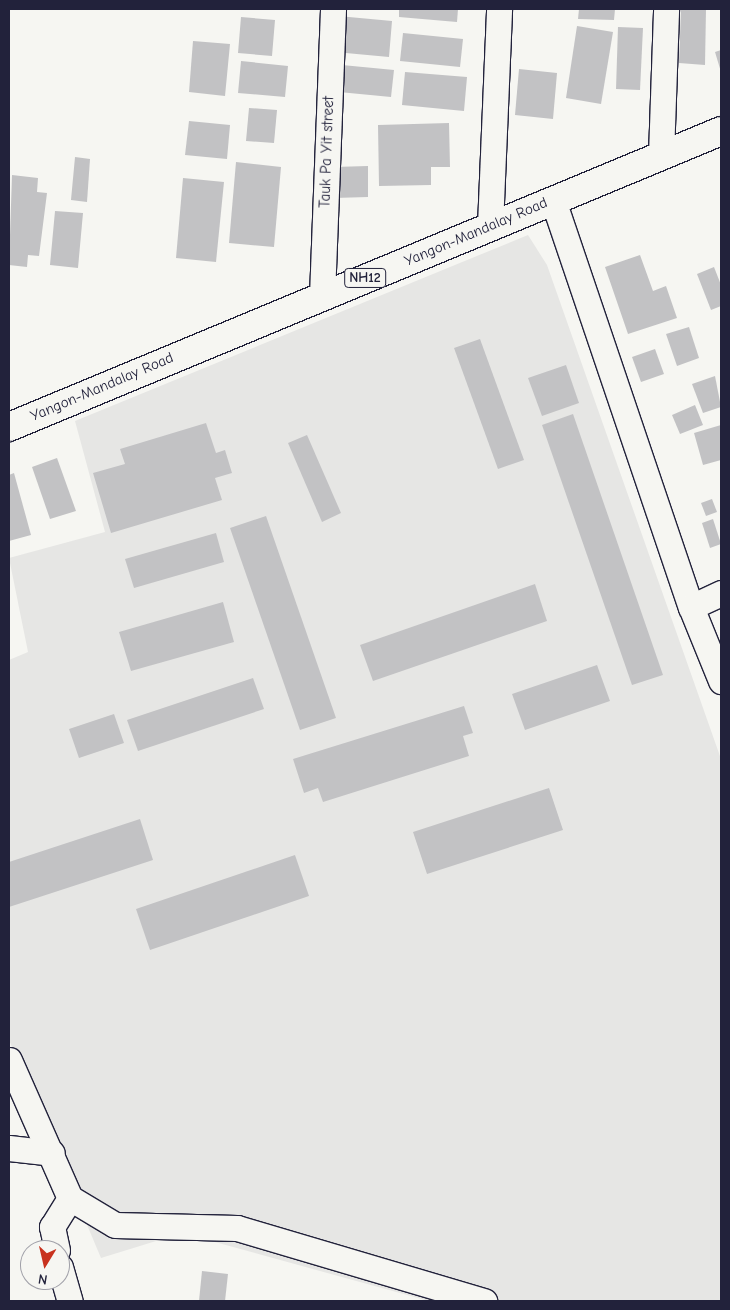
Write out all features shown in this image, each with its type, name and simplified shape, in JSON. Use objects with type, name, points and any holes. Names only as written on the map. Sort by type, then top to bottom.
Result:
[{"type":"highway","name":"Yangon-Mandalay Road","points":[[9,427],[721,131]]},
{"type":"street","name":"Tauk Pa Yit street","points":[[322,296],[333,9]]},
{"type":"street","points":[[490,226],[499,9]]},
{"type":"street","points":[[661,155],[666,9]]},
{"type":"street","points":[[554,200],[691,607],[721,681]]},
{"type":"street","points":[[691,607],[721,593]]},
{"type":"street","points":[[9,1060],[52,1153],[70,1198],[115,1225],[237,1228],[473,1299]]},
{"type":"street","points":[[9,1148],[52,1153]]},
{"type":"street","points":[[55,1240],[52,1227],[70,1198]]},
{"type":"shaded area","points":[[528,235],[547,265],[721,759],[721,1301],[429,1301],[182,1233],[101,1258],[9,1040],[9,660],[28,652],[9,558],[105,532],[75,421]]},
{"type":"building","points":[[399,9],[458,9],[457,22],[399,17]]},
{"type":"building","points":[[579,9],[615,9],[614,20],[578,19]]},
{"type":"building","points":[[681,9],[706,9],[705,65],[679,63]]},
{"type":"building","points":[[338,16],[392,21],[389,57],[335,52]]},
{"type":"building","points":[[241,17],[275,20],[272,56],[238,53]]},
{"type":"building","points":[[577,26],[613,32],[601,104],[566,98]]},
{"type":"building","points":[[618,27],[643,28],[640,90],[616,89]]},
{"type":"building","points":[[403,33],[463,39],[460,67],[400,61]]},
{"type":"building","points":[[193,41],[230,44],[225,96],[189,92]]},
{"type":"building","points":[[721,50],[721,72],[715,52]]},
{"type":"building","points":[[241,61],[288,66],[285,97],[238,93]]},
{"type":"building","points":[[342,65],[394,70],[391,97],[339,92]]},
{"type":"building","points":[[519,69],[557,73],[553,119],[515,115]]},
{"type":"building","points":[[405,72],[467,77],[464,111],[402,105]]},
{"type":"building","points":[[249,108],[277,110],[274,143],[246,141]]},
{"type":"building","points":[[189,121],[230,125],[227,159],[185,155]]},
{"type":"building","points":[[449,123],[450,167],[431,167],[431,185],[379,186],[378,125]]},
{"type":"building","points":[[75,157],[90,159],[87,202],[71,200]]},
{"type":"building","points":[[236,162],[281,167],[274,247],[229,243]]},
{"type":"building","points":[[368,166],[368,197],[334,198],[334,167]]},
{"type":"building","points":[[12,175],[38,178],[37,192],[47,193],[39,256],[28,255],[27,267],[9,265]]},
{"type":"building","points":[[183,178],[224,182],[216,262],[176,258]]},
{"type":"building","points":[[55,211],[83,213],[78,268],[50,265]]},
{"type":"building","points":[[640,255],[653,291],[666,286],[677,318],[628,334],[605,267]]},
{"type":"building","points":[[714,267],[721,285],[721,306],[711,310],[697,274]]},
{"type":"building","points":[[689,327],[699,358],[677,366],[666,334]]},
{"type":"building","points":[[480,339],[524,460],[498,469],[454,348]]},
{"type":"building","points":[[655,349],[664,374],[641,382],[632,357]]},
{"type":"building","points":[[566,365],[579,403],[542,416],[528,378]]},
{"type":"building","points":[[715,376],[721,407],[703,413],[692,384]]},
{"type":"building","points":[[695,405],[703,425],[680,434],[672,415]]},
{"type":"building","points":[[573,414],[663,675],[632,685],[542,425]]},
{"type":"building","points":[[206,423],[216,453],[225,450],[232,473],[215,478],[222,500],[111,533],[93,473],[125,464],[120,449]]},
{"type":"building","points":[[721,425],[721,460],[703,465],[694,433]]},
{"type":"building","points":[[307,435],[341,513],[322,522],[288,443]]},
{"type":"building","points":[[57,458],[76,511],[50,519],[32,467]]},
{"type":"building","points":[[14,473],[31,535],[9,541],[9,475]]},
{"type":"building","points":[[712,499],[717,512],[706,516],[701,503]]},
{"type":"building","points":[[266,516],[336,718],[300,730],[230,528]]},
{"type":"building","points":[[713,519],[721,544],[710,548],[702,523]]},
{"type":"building","points":[[216,533],[224,562],[134,588],[125,559]]},
{"type":"building","points":[[535,584],[547,621],[373,681],[360,645]]},
{"type":"building","points":[[223,602],[234,642],[131,671],[119,632]]},
{"type":"building","points":[[597,665],[610,701],[525,730],[512,694]]},
{"type":"building","points":[[253,678],[264,709],[138,751],[127,720]]},
{"type":"building","points":[[464,706],[473,733],[463,736],[469,756],[323,802],[318,788],[304,793],[293,759]]},
{"type":"building","points":[[114,714],[124,743],[79,758],[69,729]]},
{"type":"building","points":[[549,788],[563,830],[427,874],[413,832]]},
{"type":"building","points":[[140,819],[153,860],[9,907],[9,862]]},
{"type":"building","points":[[295,855],[309,896],[150,950],[136,909]]},
{"type":"building","points":[[202,1271],[228,1274],[225,1301],[199,1301]]}]
